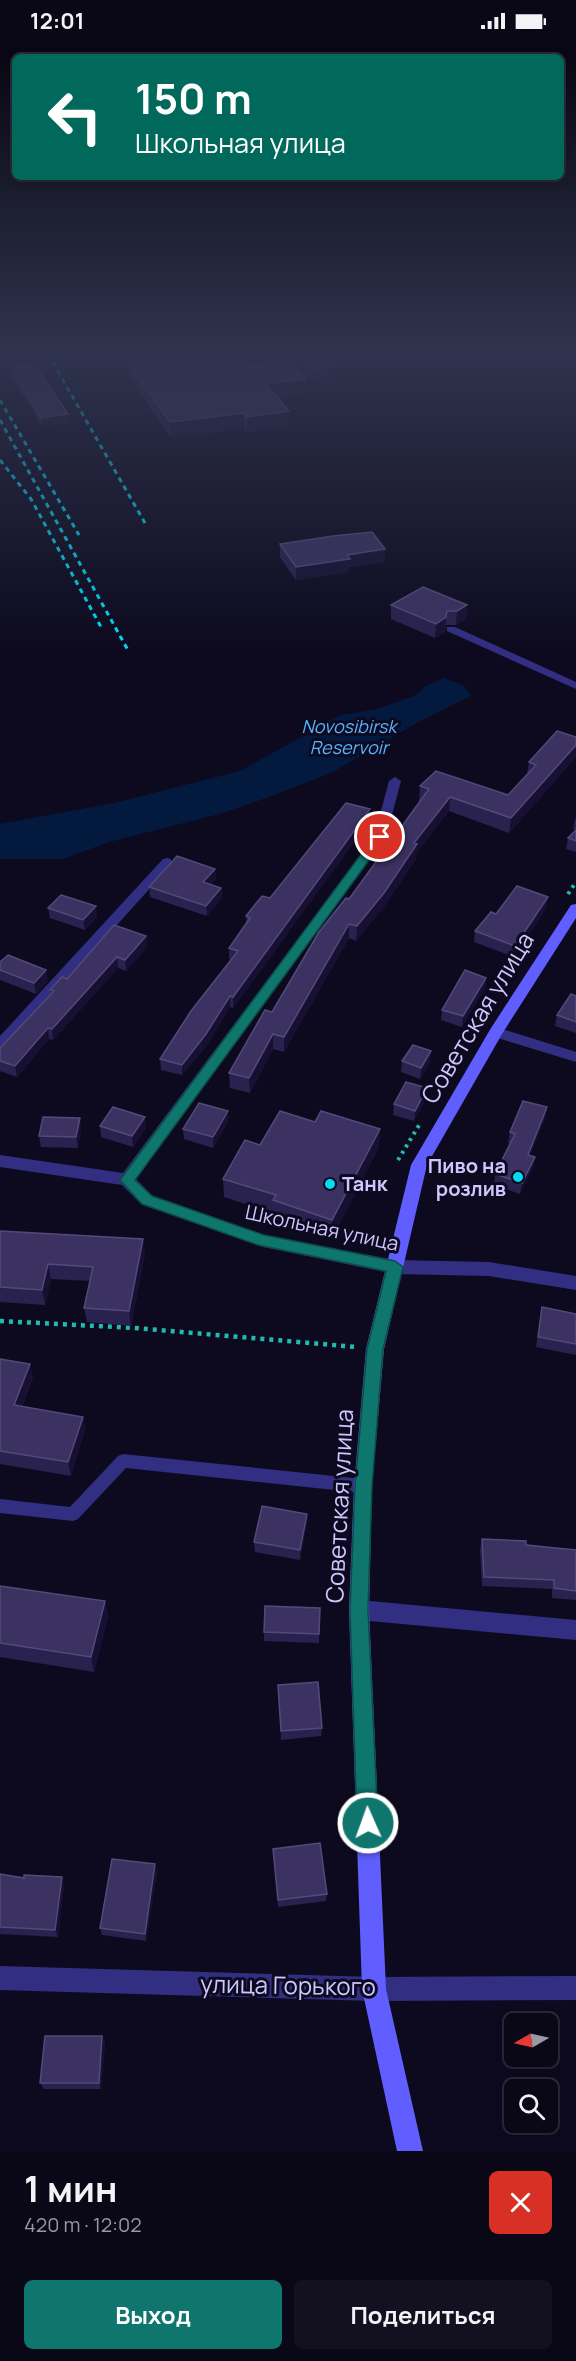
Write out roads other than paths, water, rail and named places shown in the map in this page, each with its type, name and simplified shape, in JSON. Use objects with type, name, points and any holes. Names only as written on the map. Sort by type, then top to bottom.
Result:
[{"type":"main road","name":"Советская улица","points":[[410,2151],[374,1989],[359,1610],[363,1486],[375,1349],[419,1166],[495,1032],[576,908]]},
{"type":"street","points":[[451,629],[576,686]]},
{"type":"street","points":[[0,1161],[127,1180],[380,837],[395,781]]},
{"type":"street","points":[[0,1045],[166,862]]},
{"type":"street","points":[[495,1032],[576,1057]]},
{"type":"street","name":"Школьная улица","points":[[127,1180],[147,1200],[263,1241],[395,1267],[489,1269],[576,1283]]},
{"type":"street","points":[[359,1610],[576,1630]]},
{"type":"street","name":"улица Горького","points":[[0,1978],[374,1989],[576,1988]]},
{"type":"lane","points":[[0,1506],[73,1514],[123,1461],[363,1486]]},
{"type":"water","name":"Novosibirsk Reservoir","points":[[444,678],[464,686],[471,696],[420,721],[331,773],[223,813],[109,842],[63,859],[0,859],[0,824],[114,803],[240,771],[341,715],[377,709],[416,695],[426,686]]},
{"type":"railway","points":[[18,452],[129,652]]},
{"type":"railway","points":[[31,452],[79,535]]},
{"type":"railway","points":[[104,452],[145,523]]},
{"type":"railway","points":[[0,460],[31,499],[101,627]]},
{"type":"place","name":"Пиво на розлив","points":[[518,1177]]},
{"type":"place","name":"Танк","points":[[330,1184]]}]
